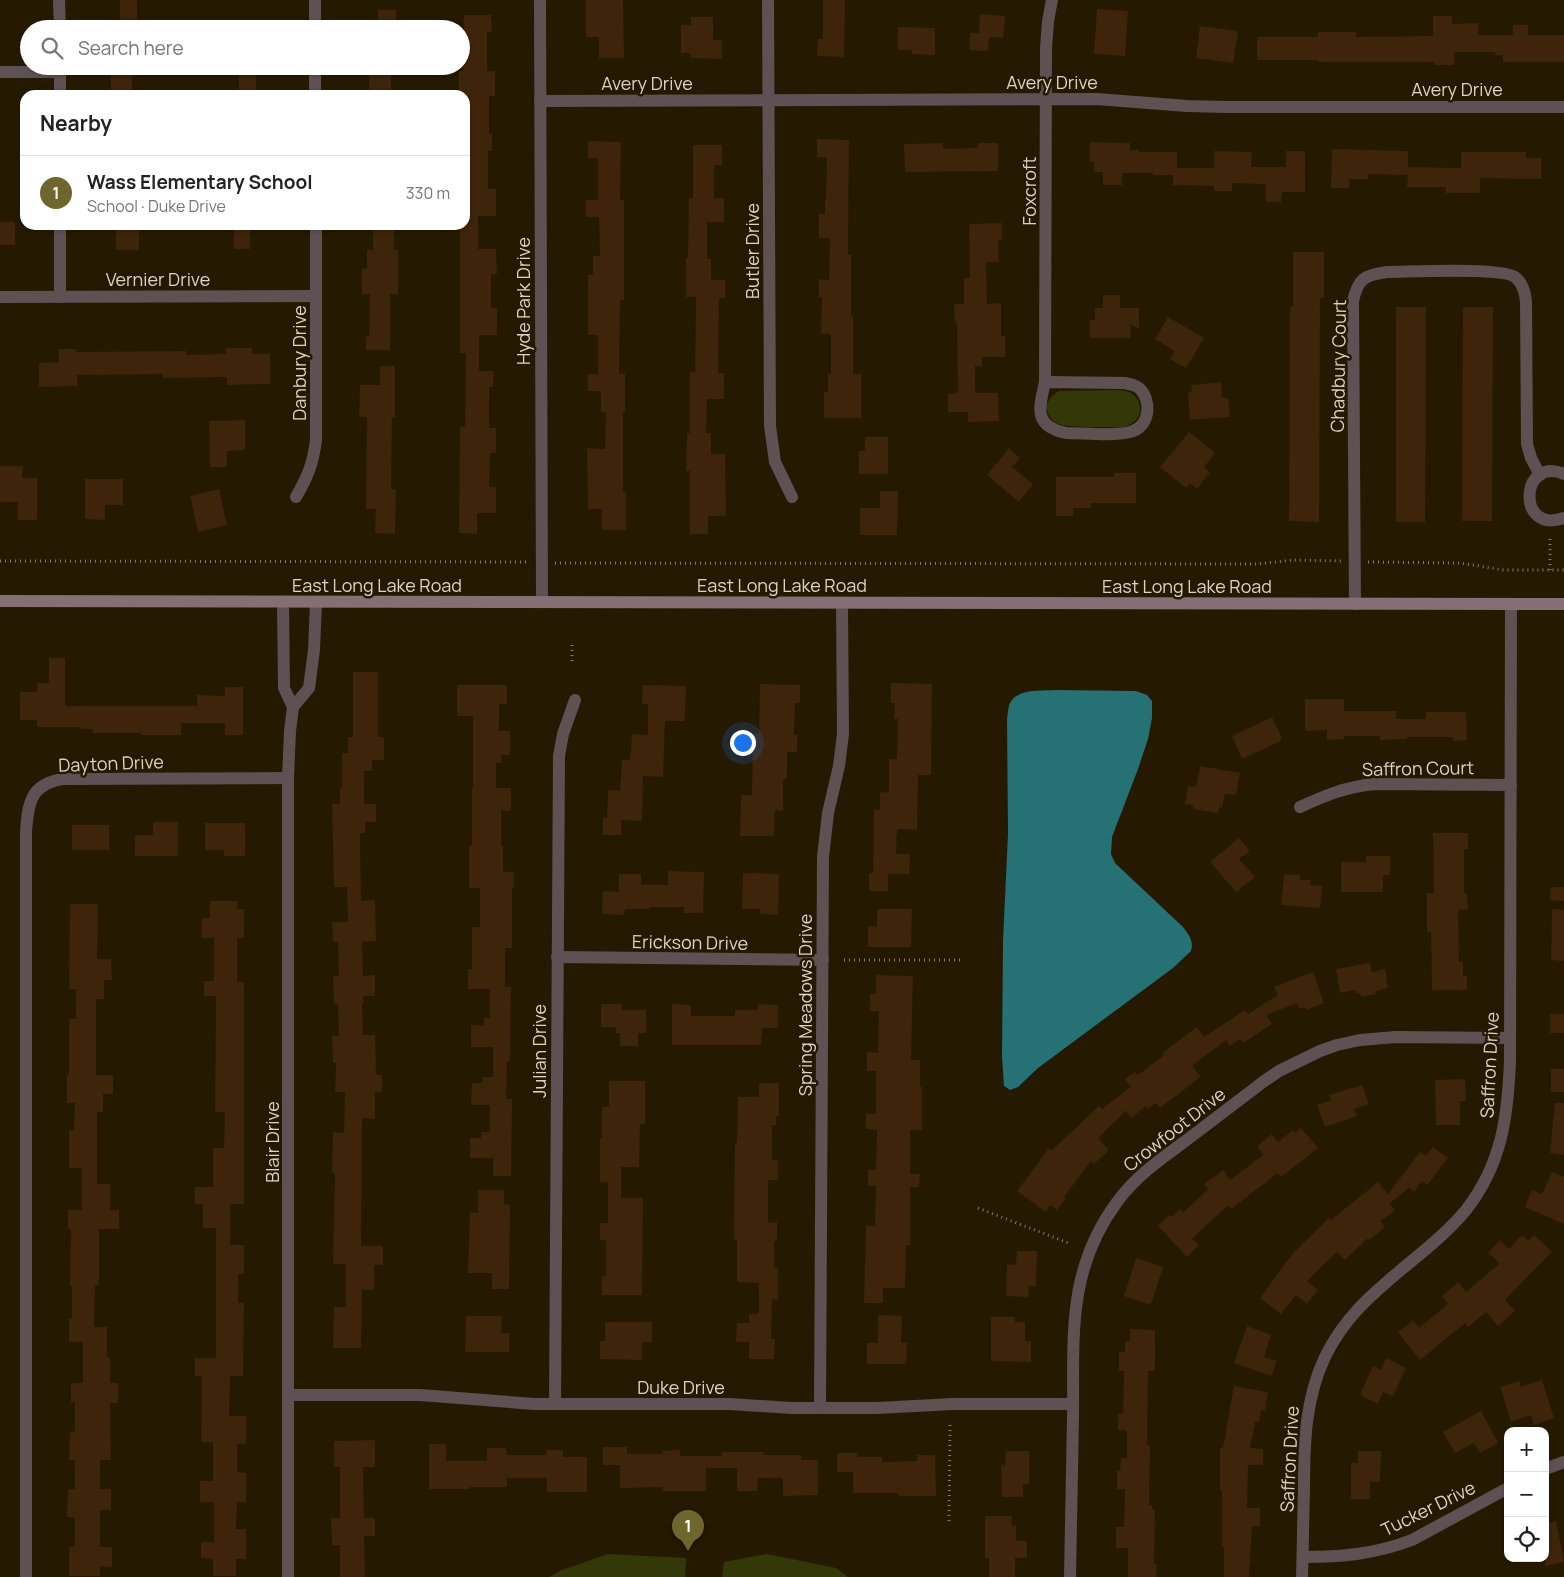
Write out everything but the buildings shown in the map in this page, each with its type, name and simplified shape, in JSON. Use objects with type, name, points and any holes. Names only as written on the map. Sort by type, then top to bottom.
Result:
[{"type":"main road","name":"East Long Lake Road","points":[[0,601],[1564,604]]},
{"type":"street","points":[[59,0],[60,20]]},
{"type":"street","points":[[315,0],[315,20]]},
{"type":"street","name":"Hyde Park Drive","points":[[540,0],[542,602]]},
{"type":"street","name":"Butler Drive","points":[[768,0],[770,426],[775,462],[792,497]]},
{"type":"street","name":"Foxcroft","points":[[1045,382],[1134,384],[1140,389],[1147,401],[1146,419],[1142,426],[1134,431],[1122,434],[1066,433],[1049,427],[1042,419],[1039,411],[1045,382],[1046,48],[1052,0]]},
{"type":"street","points":[[0,72],[20,71]]},
{"type":"street","points":[[60,75],[60,90]]},
{"type":"street","points":[[315,75],[315,90]]},
{"type":"street","name":"Avery Drive","points":[[540,101],[1046,99],[1113,100],[1226,107],[1564,107]]},
{"type":"street","points":[[60,230],[60,297]]},
{"type":"street","name":"Danbury Drive","points":[[296,497],[306,480],[313,461],[316,440],[316,230]]},
{"type":"street","name":"Chadbury Court","points":[[1355,604],[1354,301],[1356,288],[1362,280],[1373,274],[1387,272],[1490,271],[1514,276],[1520,282],[1525,291],[1526,301],[1527,444],[1531,458],[1540,475]]},
{"type":"street","name":"Vernier Drive","points":[[0,297],[316,296]]},
{"type":"street","points":[[1564,474],[1554,472],[1540,475],[1531,486],[1529,500],[1531,507],[1536,513],[1548,520],[1564,518]]},
{"type":"street","name":"Blair Drive","points":[[283,602],[284,688],[293,707],[288,778],[288,1577]]},
{"type":"street","points":[[293,707],[309,688],[314,650],[316,602]]},
{"type":"street","name":"Spring Meadows Drive","points":[[820,1408],[823,856],[828,813],[839,766],[843,734],[842,603]]},
{"type":"street","name":"Saffron Drive","points":[[1302,1577],[1305,1442],[1307,1418],[1316,1378],[1326,1356],[1354,1312],[1436,1240],[1467,1208],[1486,1177],[1498,1151],[1508,1107],[1510,1038],[1511,604]]},
{"type":"street","name":"Julian Drive","points":[[554,1404],[558,756],[563,734],[575,700]]},
{"type":"street","name":"Dayton Drive","points":[[26,1577],[26,832],[29,805],[37,790],[46,784],[63,779],[288,778]]},
{"type":"street","name":"Saffron Court","points":[[1300,807],[1344,788],[1374,784],[1511,785]]},
{"type":"street","name":"Erickson Drive","points":[[557,958],[823,960]]},
{"type":"street","name":"Crowfoot Drive","points":[[1070,1577],[1075,1312],[1077,1292],[1081,1274],[1095,1238],[1118,1201],[1143,1174],[1279,1071],[1320,1051],[1345,1043],[1378,1038],[1510,1038]]},
{"type":"street","name":"Duke Drive","points":[[289,1395],[420,1395],[510,1403],[729,1404],[792,1408],[892,1408],[953,1404],[1073,1404]]},
{"type":"street","points":[[1549,1468],[1564,1462]]},
{"type":"street","name":"Tucker Drive","points":[[1302,1557],[1337,1557],[1396,1546],[1412,1540],[1504,1490]]},
{"type":"path","points":[[1550,539],[1550,570]]},
{"type":"path","points":[[559,562],[1257,564],[1294,560],[1338,561]]},
{"type":"path","points":[[0,561],[525,562]]},
{"type":"path","points":[[1374,562],[1460,563],[1504,570],[1564,570]]},
{"type":"path","points":[[572,645],[572,661]]},
{"type":"path","points":[[844,960],[962,960]]},
{"type":"path","points":[[978,1208],[1071,1244]]},
{"type":"path","points":[[949,1522],[950,1424]]},
{"type":"green space","points":[[1121,390],[1135,396],[1140,408],[1136,420],[1122,427],[1064,425],[1053,420],[1048,412],[1047,406],[1049,401],[1059,391]]},
{"type":"green space","points":[[608,1554],[686,1558],[685,1577],[549,1577],[562,1570]]},
{"type":"green space","points":[[767,1554],[836,1568],[848,1577],[722,1577],[724,1562]]},
{"type":"water","points":[[1056,690],[1136,691],[1147,695],[1152,701],[1152,718],[1148,739],[1112,837],[1111,854],[1115,863],[1183,927],[1190,938],[1192,947],[1191,951],[1173,968],[1038,1068],[1018,1087],[1010,1090],[1004,1086],[1002,1057],[1003,941],[1008,834],[1008,709],[1014,698],[1024,693]]},
{"type":"place","name":"Wass Elementary School","points":[[688,1551]]}]
